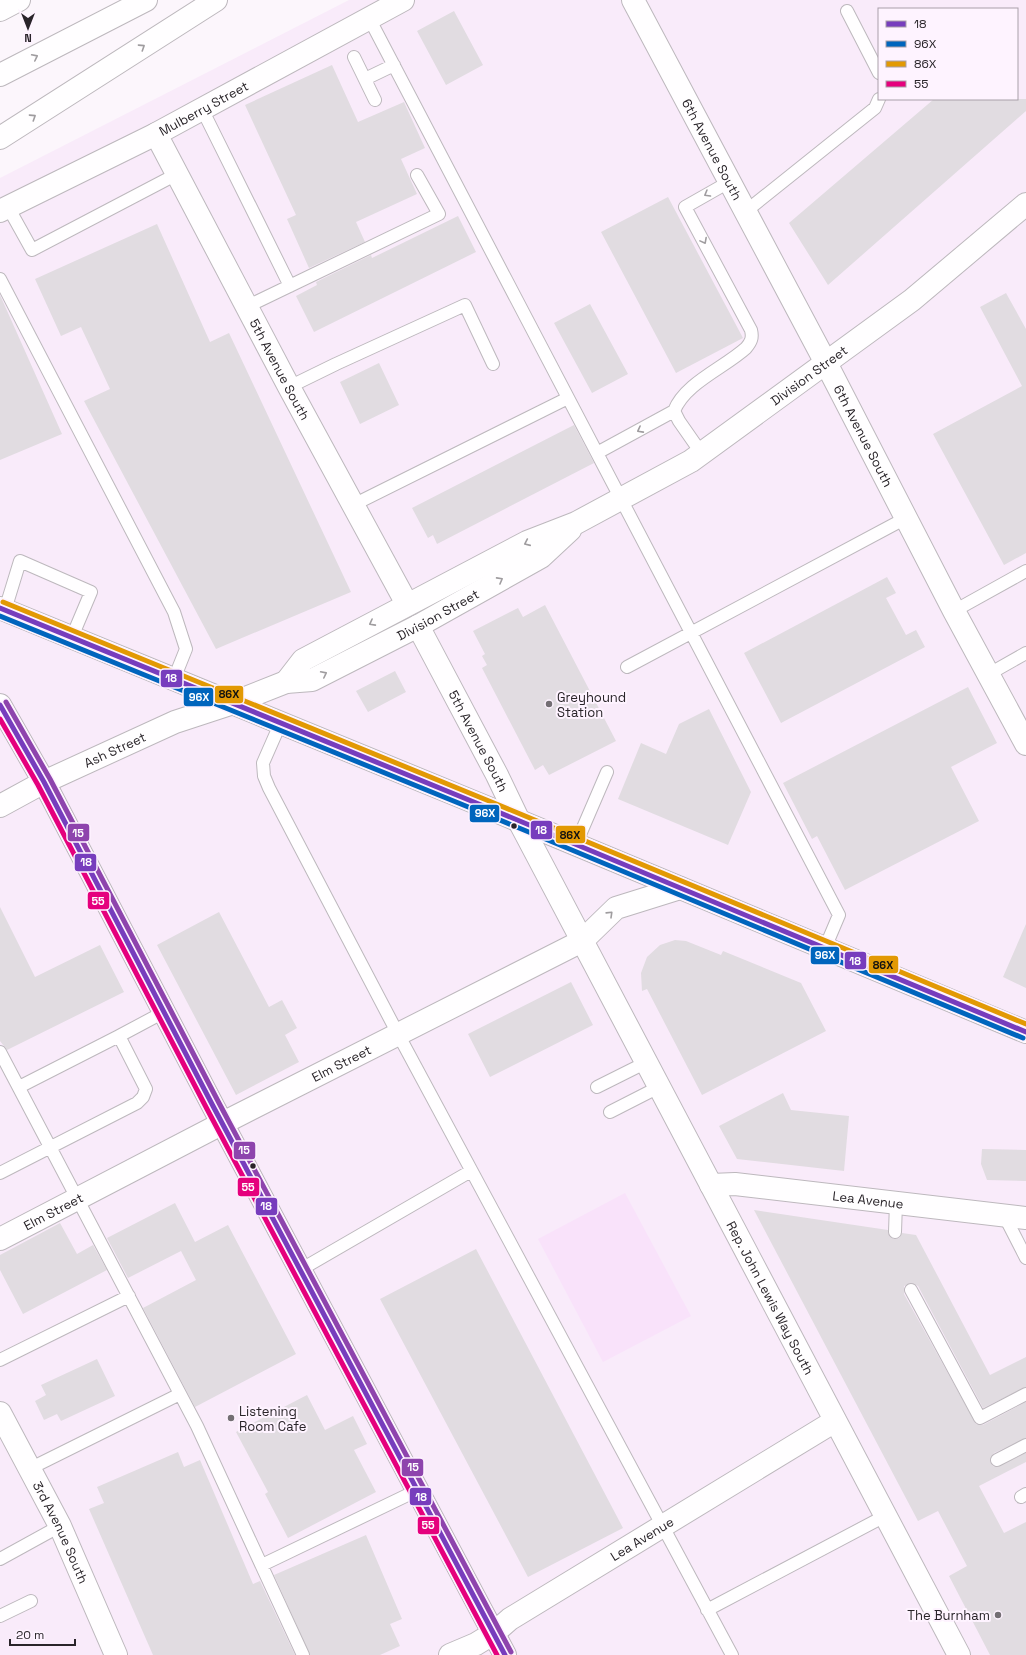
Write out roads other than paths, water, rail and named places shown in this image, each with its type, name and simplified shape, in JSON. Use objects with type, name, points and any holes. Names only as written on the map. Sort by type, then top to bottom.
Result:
[{"type":"main road","points":[[0,10],[18,0]]},
{"type":"main road","points":[[0,75],[146,0]]},
{"type":"main road","points":[[0,138],[216,0]]},
{"type":"main road","name":"Mulberry Street","points":[[4,209],[156,134],[403,0]]},
{"type":"main road","name":"6th Avenue South","points":[[633,0],[826,363],[954,611],[1024,735]]},
{"type":"main road","name":"5th Avenue South","points":[[156,134],[248,306],[289,387],[407,604]]},
{"type":"main road","name":"Division Street","points":[[286,682],[303,660],[527,542],[576,523],[702,454],[912,300],[1026,204]]},
{"type":"main road","name":"Division Street","points":[[233,703],[286,682],[312,680],[418,626],[541,558],[576,523]]},
{"type":"main road","points":[[2,609],[281,722],[1026,1032]]},
{"type":"main road","name":"5th Avenue South","points":[[418,626],[498,775],[519,821],[582,941]]},
{"type":"main road","name":"Ash Street","points":[[0,806],[44,782],[175,722],[233,703]]},
{"type":"main road","points":[[0,705],[44,782],[300,1270],[505,1655]]},
{"type":"main road","name":"Elm Street","points":[[0,1239],[223,1123],[582,941],[616,908],[680,888]]},
{"type":"main road","name":"Rep. John Lewis Way South","points":[[582,941],[959,1655]]},
{"type":"main road","name":"Lea Avenue","points":[[711,1185],[735,1184],[1026,1218]]},
{"type":"main road","name":"3rd Avenue South","points":[[0,1413],[60,1526],[116,1655]]},
{"type":"main road","name":"Lea Avenue","points":[[450,1655],[476,1644],[494,1633],[510,1619],[664,1527],[835,1421]]},
{"type":"lane","points":[[846,11],[878,71]]},
{"type":"lane","points":[[370,18],[839,915],[826,948]]},
{"type":"lane","points":[[354,57],[375,100]]},
{"type":"lane","points":[[365,80],[394,65]]},
{"type":"lane","points":[[745,212],[875,108],[879,100]]},
{"type":"lane","points":[[202,109],[290,286]]},
{"type":"lane","points":[[4,209],[32,250],[177,174]]},
{"type":"lane","points":[[248,306],[439,214],[417,175]]},
{"type":"lane","points":[[597,453],[674,412],[682,397],[689,390],[746,348],[751,342],[751,330],[685,207],[729,182]]},
{"type":"lane","points":[[0,279],[174,612],[186,649],[174,679]]},
{"type":"lane","points":[[289,387],[465,305],[493,364]]},
{"type":"lane","points":[[353,505],[568,398]]},
{"type":"lane","points":[[674,412],[702,454]]},
{"type":"lane","points":[[627,667],[906,518]]},
{"type":"lane","points":[[2,609],[20,561],[91,592],[72,637]]},
{"type":"lane","points":[[954,611],[1026,571]]},
{"type":"lane","points":[[989,674],[1026,653]]},
{"type":"lane","points":[[281,722],[263,763],[264,776],[398,1034],[732,1655]]},
{"type":"lane","points":[[576,844],[607,772]]},
{"type":"lane","points":[[19,1087],[164,1012]]},
{"type":"lane","points":[[0,1174],[137,1103],[144,1097],[146,1090],[119,1036]]},
{"type":"lane","points":[[0,1052],[130,1296],[197,1426],[303,1655]]},
{"type":"lane","points":[[598,1087],[647,1062]]},
{"type":"lane","points":[[610,1112],[660,1087]]},
{"type":"lane","points":[[300,1270],[472,1171]]},
{"type":"lane","points":[[895,1232],[896,1203]]},
{"type":"lane","points":[[1004,1215],[1026,1258]]},
{"type":"lane","points":[[911,1290],[980,1418],[1026,1394]]},
{"type":"lane","points":[[0,1360],[130,1296]]},
{"type":"lane","points":[[30,1469],[180,1394]]},
{"type":"lane","points":[[996,1460],[1026,1445]]},
{"type":"lane","points":[[262,1565],[418,1490]]},
{"type":"lane","points":[[707,1610],[885,1516]]},
{"type":"lane","points":[[0,1558],[60,1526]]},
{"type":"lane","points":[[0,1616],[31,1601]]},
{"type":"place","name":"Greyhound Station","points":[[549,704]]},
{"type":"place","name":"Listening Room Cafe","points":[[231,1418]]},
{"type":"place","name":"The Burnham","points":[[998,1615]]}]
